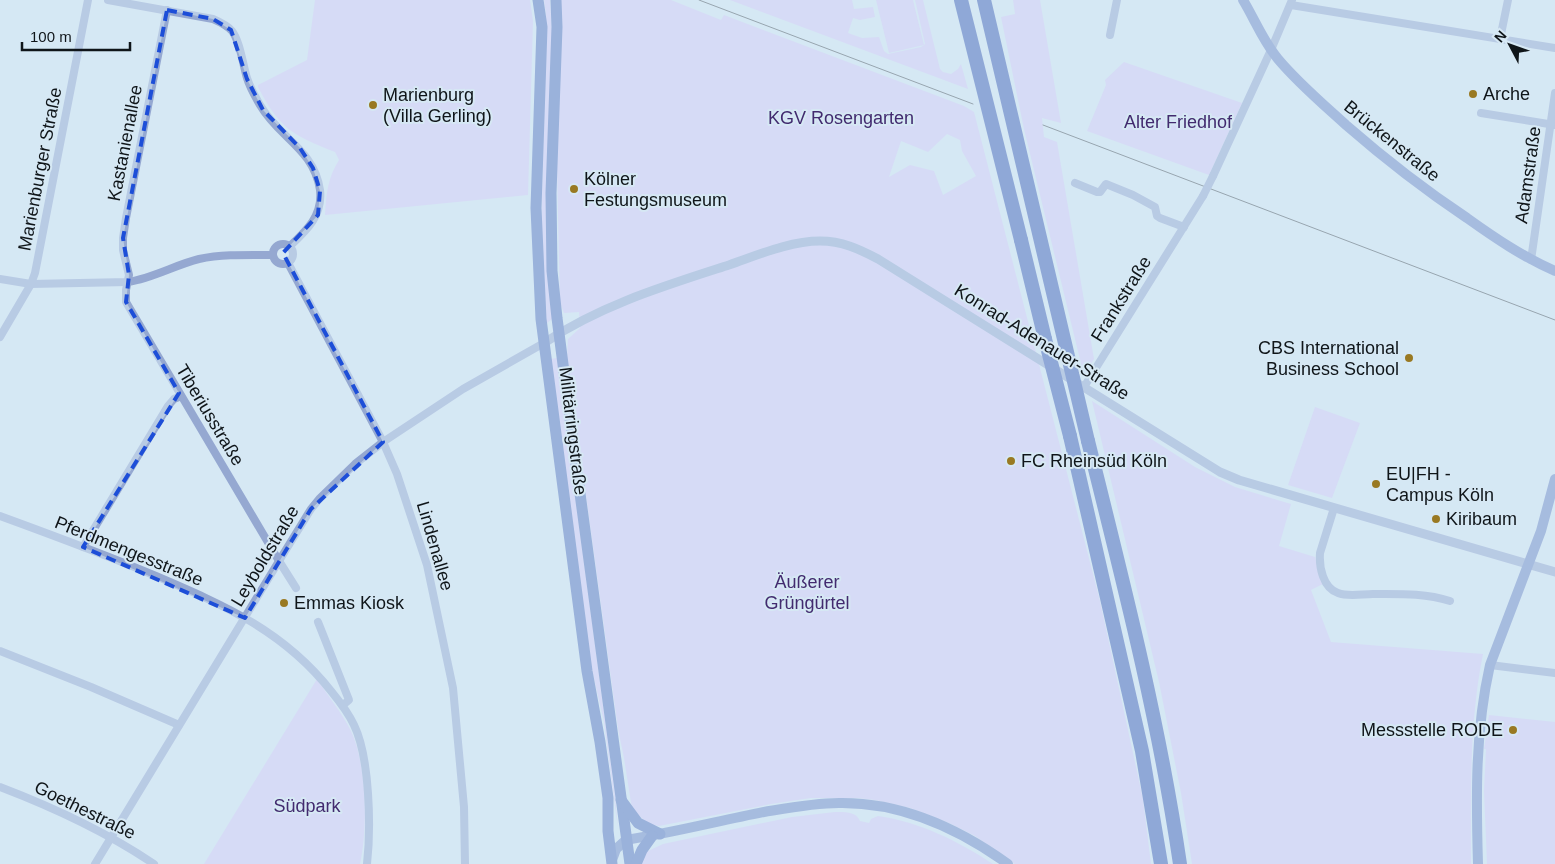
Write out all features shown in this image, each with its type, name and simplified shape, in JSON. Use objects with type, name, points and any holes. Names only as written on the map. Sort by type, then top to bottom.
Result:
[{"type":"highway","points":[[961,0],[1070,436],[1142,751],[1161,864]]},
{"type":"highway","points":[[984,0],[1088,442],[1146,677],[1170,797],[1180,864]]},
{"type":"main road","name":"Militärringstraße","points":[[538,0],[542,27],[536,217],[544,343],[587,670],[608,798],[608,831],[612,862]]},
{"type":"main road","name":"Militärringstraße","points":[[556,0],[557,27],[551,232],[552,271],[630,864]]},
{"type":"main road","name":"Brückenstraße","points":[[1243,0],[1271,50],[1322,104],[1399,170],[1444,203],[1531,260],[1555,271]]},
{"type":"main road","points":[[1478,864],[1477,792],[1479,741],[1482,707],[1490,665],[1540,531],[1555,479]]},
{"type":"main road","points":[[608,798],[616,831],[626,840]]},
{"type":"main road","points":[[620,798],[638,823],[656,835]]},
{"type":"main road","points":[[612,862],[614,852],[626,840],[787,808],[838,802],[894,809],[926,818],[972,840],[1008,864]]},
{"type":"main road","points":[[636,864],[642,850],[656,835]]},
{"type":"street","name":"Marienburger Straße","points":[[0,336],[31,284],[34,273],[88,0]]},
{"type":"street","points":[[108,0],[213,19],[223,23],[232,30],[247,79],[263,110],[283,135],[300,148],[313,168],[320,191],[318,215],[312,224],[289,247]]},
{"type":"street","points":[[1110,35],[1117,0]]},
{"type":"street","points":[[1500,39],[1508,0]]},
{"type":"street","points":[[1291,3],[1555,48]]},
{"type":"street","name":"Frankstraße","points":[[1084,388],[1203,196],[1291,3]]},
{"type":"street","name":"Kastanienallee","points":[[128,282],[129,275],[123,250],[123,238],[166,10]]},
{"type":"street","name":"Adamstraße","points":[[1531,260],[1553,125],[1555,93]]},
{"type":"street","points":[[1481,113],[1553,125]]},
{"type":"street","points":[[1074,183],[1097,192],[1100,192],[1106,184],[1134,195],[1155,207],[1160,218],[1184,227]]},
{"type":"street","name":"Konrad-Adenauer-Straße","points":[[544,343],[591,315],[654,290],[797,244],[832,241],[855,248],[878,259],[1220,472],[1239,480],[1555,572]]},
{"type":"street","points":[[282,245],[289,247],[293,254],[288,263],[278,263],[273,255],[274,250],[282,245]]},
{"type":"street","points":[[0,279],[31,284],[128,282],[141,280],[198,260],[222,256],[273,255]]},
{"type":"street","name":"Lindenallee","points":[[288,263],[383,442],[397,474],[427,566],[453,688],[464,807],[464,864]]},
{"type":"street","name":"Tiberiusstraße","points":[[128,282],[126,302],[296,588]]},
{"type":"street","name":"Leyboldstraße","points":[[95,864],[279,561],[311,509],[320,498],[355,464],[383,442],[463,389],[544,343]]},
{"type":"street","points":[[83,547],[168,406],[174,399],[181,396]]},
{"type":"street","points":[[1334,508],[1320,553],[1324,577],[1332,590],[1346,594],[1418,594],[1450,601]]},
{"type":"street","name":"Pferdmengesstraße","points":[[0,516],[189,590],[245,618],[298,653],[343,705],[355,726],[363,758],[368,806],[370,838],[367,864]]},
{"type":"street","points":[[318,622],[349,700],[343,705]]},
{"type":"street","points":[[0,651],[92,687],[179,725]]},
{"type":"street","points":[[1490,665],[1555,673]]},
{"type":"street","name":"Goethestraße","points":[[0,787],[87,823],[154,864]]},
{"type":"highlighted area","points":[[167,10],[213,19],[231,30],[247,79],[263,110],[300,148],[313,168],[320,191],[318,215],[283,253],[383,442],[311,509],[245,618],[83,547],[179,393],[126,302],[129,275],[123,238]]},
{"type":"green space","points":[[315,0],[530,0],[533,21],[528,195],[325,215],[328,186],[339,160],[335,152],[308,141],[289,129],[273,112],[258,87],[258,85],[307,60]]},
{"type":"green space","points":[[544,0],[550,0],[552,32],[552,319],[546,324],[541,240],[546,15]]},
{"type":"green space","name":"Äußerer Grüngürtel","points":[[560,0],[671,0],[721,20],[724,15],[964,106],[974,112],[1100,601],[1143,799],[1151,864],[1015,864],[975,836],[949,823],[910,808],[858,798],[811,798],[659,826],[648,824],[632,809],[618,729],[567,357],[568,339],[580,328],[579,312],[564,313],[560,303],[557,168]],"holes":[[[947,134],[960,140],[962,151],[976,176],[943,195],[934,171],[910,165],[889,177],[901,141],[928,152]]]},
{"type":"green space","points":[[730,0],[852,0],[854,9],[873,7],[875,17],[860,20],[853,18],[848,33],[862,38],[879,37],[884,51],[888,54],[921,47],[925,44],[915,0],[923,0],[940,69],[951,74],[961,64],[968,89]]},
{"type":"green space","points":[[876,0],[913,0],[924,45],[889,53]]},
{"type":"green space","points":[[1013,0],[1040,0],[1061,123],[1042,118],[1044,137],[1057,142],[1094,359],[1084,376],[1024,129],[1001,17],[1015,14]]},
{"type":"green space","name":"Alter Friedhof","points":[[1124,62],[1242,103],[1209,175],[1087,131],[1106,85],[1105,80]]},
{"type":"green space","points":[[557,358],[618,829],[604,722],[591,666],[550,359]]},
{"type":"green space","points":[[1092,401],[1195,467],[1235,487],[1291,504],[1279,546],[1315,557],[1323,584],[1311,590],[1331,642],[1483,654],[1478,680],[1473,732],[1471,864],[1192,864],[1181,793],[1159,682]]},
{"type":"green space","points":[[1315,407],[1360,423],[1332,498],[1288,485]]},
{"type":"green space","name":"Südpark","points":[[317,679],[351,731],[360,761],[365,815],[360,864],[204,864]]},
{"type":"green space","points":[[1489,715],[1555,722],[1555,864],[1487,864],[1484,791],[1486,749],[1484,749]]},
{"type":"green space","points":[[835,812],[853,814],[860,821],[869,823],[871,819],[878,816],[909,823],[952,840],[993,864],[640,864],[644,853],[663,844],[792,817]]},
{"type":"tram line","points":[[699,0],[973,104]]},
{"type":"tram line","points":[[1043,125],[1555,320]]},
{"type":"place","name":"Arche","points":[[1473,94]]},
{"type":"place","name":"Marienburg (Villa Gerling)","points":[[373,105]]},
{"type":"place","name":"Kölner Festungsmuseum","points":[[574,189]]},
{"type":"place","name":"CBS International Business School","points":[[1409,358]]},
{"type":"place","name":"FC Rheinsüd Köln","points":[[1011,461]]},
{"type":"place","name":"EU|FH - Campus Köln","points":[[1376,484]]},
{"type":"place","name":"Kiribaum","points":[[1436,519]]},
{"type":"place","name":"Emmas Kiosk","points":[[284,603]]},
{"type":"place","name":"Messstelle RODE","points":[[1513,730]]},
{"type":"park label","name":"KGV Rosengarten","points":[[841,118]]}]
